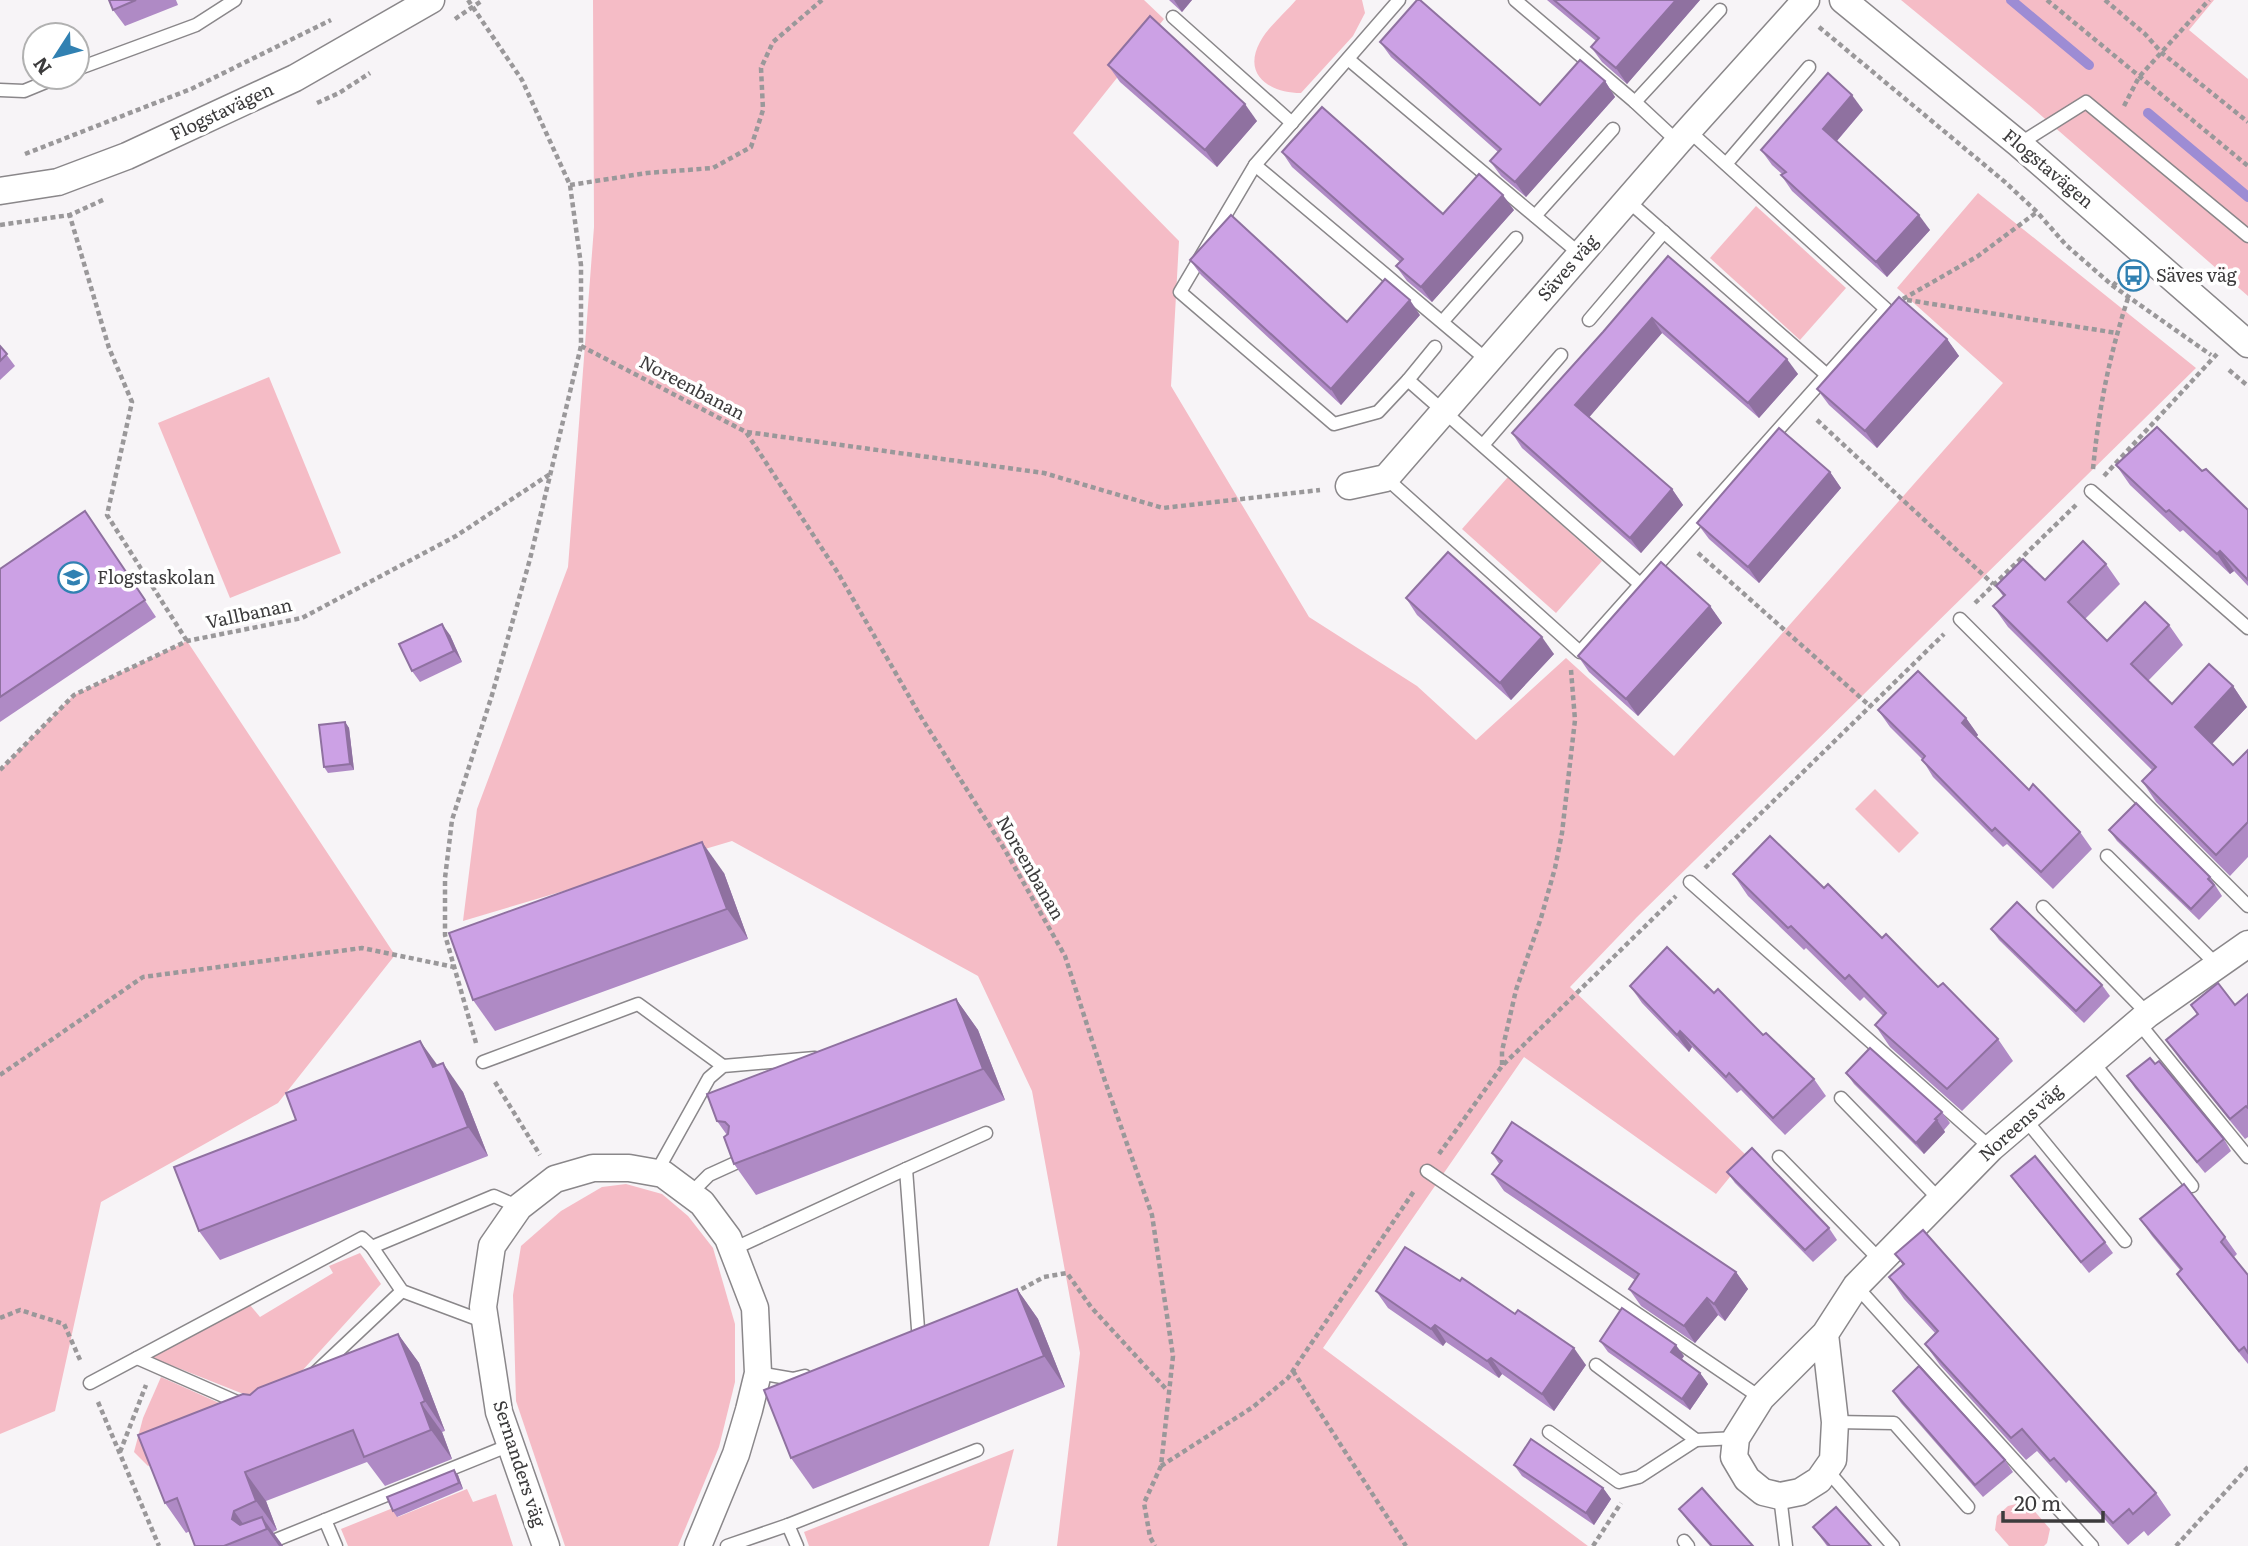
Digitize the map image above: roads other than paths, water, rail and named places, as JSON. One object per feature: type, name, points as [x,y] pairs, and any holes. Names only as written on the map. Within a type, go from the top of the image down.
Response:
[{"type":"street","name":"Flogstavägen","points":[[0,191],[58,182],[127,156],[295,78],[431,0]]},
{"type":"street","name":"Säves väg","points":[[1386,478],[1683,136],[1806,0]]},
{"type":"street","name":"Flogstavägen","points":[[1843,0],[2019,144],[2248,344]]},
{"type":"street","points":[[1349,486],[1386,478]]},
{"type":"street","name":"Noreens väg","points":[[1736,1438],[1761,1398],[1825,1334],[1856,1286],[1991,1148],[2143,1018],[2248,944]]},
{"type":"street","name":"Sernanders väg","points":[[546,1546],[499,1412],[482,1307],[492,1246],[519,1207],[555,1179],[593,1168],[629,1168],[663,1174],[702,1203],[728,1238],[755,1308],[758,1373],[736,1454],[698,1546]]},
{"type":"street","points":[[1736,1438],[1734,1457],[1747,1479],[1763,1492],[1780,1496],[1800,1492],[1819,1480],[1832,1461],[1835,1422],[1825,1334]]},
{"type":"lane","points":[[91,64],[196,25],[235,0]]},
{"type":"lane","points":[[1379,0],[1395,5],[1255,164],[1180,292],[1334,424],[1378,412],[1435,347]]},
{"type":"lane","points":[[1386,478],[1580,652],[1886,309],[1726,164],[1635,102],[1514,0]]},
{"type":"lane","points":[[1635,102],[1720,10]]},
{"type":"lane","points":[[1173,17],[1292,123]]},
{"type":"lane","points":[[1348,59],[1580,254]]},
{"type":"lane","points":[[1726,164],[1809,67]]},
{"type":"lane","points":[[0,90],[21,91]]},
{"type":"lane","points":[[2019,144],[2086,102],[2248,236]]},
{"type":"lane","points":[[1535,216],[1613,129]]},
{"type":"lane","points":[[1255,164],[1488,360]]},
{"type":"lane","points":[[1627,200],[1827,375]]},
{"type":"lane","points":[[1589,320],[1664,232]]},
{"type":"lane","points":[[1443,321],[1517,238]]},
{"type":"lane","points":[[1483,445],[1561,355]]},
{"type":"lane","points":[[1408,380],[1640,584]]},
{"type":"lane","points":[[2091,491],[2248,628]]},
{"type":"lane","points":[[1960,619],[2248,906]]},
{"type":"lane","points":[[2107,856],[2217,965]]},
{"type":"lane","points":[[1690,883],[1991,1148]]},
{"type":"lane","points":[[2043,907],[2143,1018],[2248,1157]]},
{"type":"lane","points":[[483,1062],[638,1004],[723,1066]]},
{"type":"lane","points":[[656,1173],[709,1078],[723,1066],[827,1057]]},
{"type":"lane","points":[[2092,1061],[2192,1186]]},
{"type":"lane","points":[[1841,1098],[1940,1200]]},
{"type":"lane","points":[[2025,1119],[2125,1241]]},
{"type":"lane","points":[[733,1250],[986,1133]]},
{"type":"lane","points":[[1779,1157],[1881,1261]]},
{"type":"lane","points":[[690,1194],[709,1175],[742,1160]]},
{"type":"lane","points":[[906,1169],[918,1342]]},
{"type":"lane","points":[[1427,1171],[1761,1398]]},
{"type":"lane","points":[[372,1247],[494,1196],[519,1207]]},
{"type":"lane","points":[[90,1383],[362,1238],[372,1247],[402,1291],[485,1322]]},
{"type":"lane","points":[[1856,1286],[2092,1546]]},
{"type":"lane","points":[[306,1380],[402,1291]]},
{"type":"lane","points":[[137,1358],[255,1410]]},
{"type":"lane","points":[[1596,1365],[1696,1440]]},
{"type":"lane","points":[[758,1373],[793,1379],[819,1372]]},
{"type":"lane","points":[[1835,1422],[1894,1423],[1968,1507]]},
{"type":"lane","points":[[1549,1432],[1619,1482],[1639,1477],[1696,1440],[1736,1438]]},
{"type":"lane","points":[[261,1546],[510,1445]]},
{"type":"lane","points":[[727,1546],[789,1525],[977,1450]]},
{"type":"lane","points":[[1826,1469],[1893,1546]]},
{"type":"lane","points":[[1780,1496],[1786,1546]]},
{"type":"lane","points":[[325,1520],[336,1546]]},
{"type":"lane","points":[[789,1525],[797,1546]]},
{"type":"waterway","points":[[2011,0],[2089,65]]},
{"type":"waterway","points":[[2148,113],[2248,197]]},
{"type":"place","name":"Säves väg","points":[[2133,276]]},
{"type":"place","name":"Flogstaskolan","points":[[74,578]]}]
